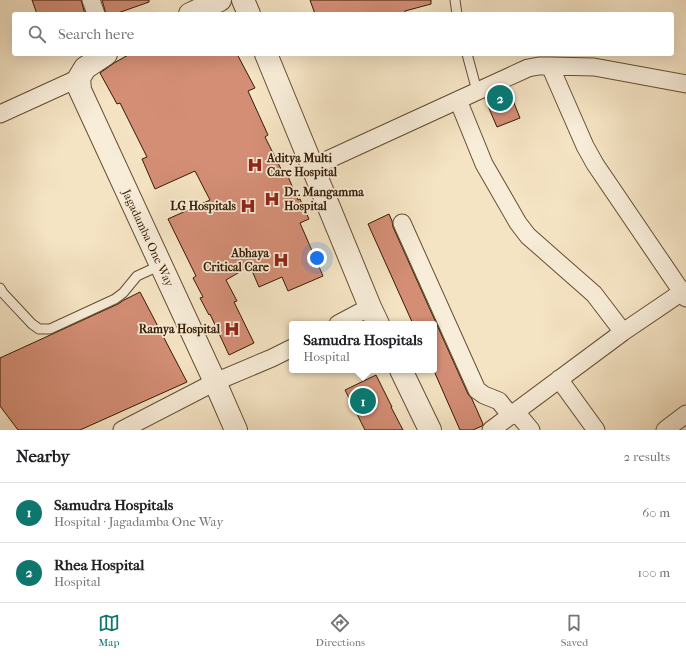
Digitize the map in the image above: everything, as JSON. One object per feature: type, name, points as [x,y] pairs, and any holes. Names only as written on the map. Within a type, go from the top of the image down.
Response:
[{"type":"street","points":[[91,0],[95,12]]},
{"type":"street","points":[[194,12],[220,0]]},
{"type":"street","points":[[243,0],[248,12]]},
{"type":"street","points":[[0,114],[79,78],[85,68],[103,56]]},
{"type":"street","points":[[267,56],[374,315],[350,321]]},
{"type":"street","points":[[312,167],[528,68],[539,66],[594,67],[686,84]]},
{"type":"street","points":[[504,422],[623,332],[685,294],[595,164],[585,146],[550,66]]},
{"type":"street","name":"Jagadamba One Way","points":[[79,78],[80,90],[236,430]]},
{"type":"street","points":[[458,100],[484,164],[518,222],[528,236],[594,294],[623,332]]},
{"type":"street","points":[[402,223],[477,390],[499,401],[504,422]]},
{"type":"street","points":[[122,430],[215,382],[289,350]]},
{"type":"street","points":[[402,373],[430,430]]},
{"type":"street","points":[[559,380],[596,430]]},
{"type":"street","points":[[665,430],[686,414]]},
{"type":"street","points":[[504,422],[531,430]]},
{"type":"lane","points":[[455,0],[457,12]]},
{"type":"lane","points":[[468,56],[477,91]]},
{"type":"lane","points":[[0,288],[32,324],[39,329],[50,329],[115,299],[137,276],[161,265]]},
{"type":"building","points":[[32,0],[81,0],[84,12],[36,12]]},
{"type":"building","points":[[102,0],[149,0],[149,2],[121,12],[105,12]]},
{"type":"building","points":[[310,0],[431,0],[431,4],[405,12],[314,12]]},
{"type":"building","points":[[126,56],[238,56],[255,88],[248,91],[268,135],[265,137],[284,175],[287,174],[298,200],[300,199],[309,219],[300,223],[323,276],[288,291],[282,277],[259,287],[250,266],[226,280],[237,301],[234,302],[254,343],[229,355],[210,314],[209,315],[200,298],[203,297],[193,278],[196,276],[168,219],[210,200],[195,171],[155,189],[142,159],[147,157],[120,103],[117,104],[100,73]]},
{"type":"building","points":[[508,88],[520,118],[497,127],[485,99]]},
{"type":"building","points":[[389,214],[393,227],[435,321],[412,321],[368,224]]},
{"type":"building","points":[[140,292],[187,382],[80,430],[18,430],[0,406],[0,358],[118,304]]},
{"type":"building","points":[[437,325],[483,424],[482,426],[473,430],[460,430],[435,373],[437,373]]},
{"type":"building","points":[[376,375],[403,430],[365,430],[345,390]]},
{"type":"place","name":"Rhea Hospital","points":[[500,98]]},
{"type":"place","name":"Aditya Multi Care Hospital","points":[[255,165]]},
{"type":"place","name":"Dr. Mangamma Hospital","points":[[272,199]]},
{"type":"place","name":"LG Hospitals","points":[[248,206]]},
{"type":"place","name":"Abhaya Critical Care","points":[[281,260]]},
{"type":"place","name":"Ramya Hospital","points":[[232,329]]},
{"type":"place","name":"Samudra Hospitals","points":[[363,401]]}]
